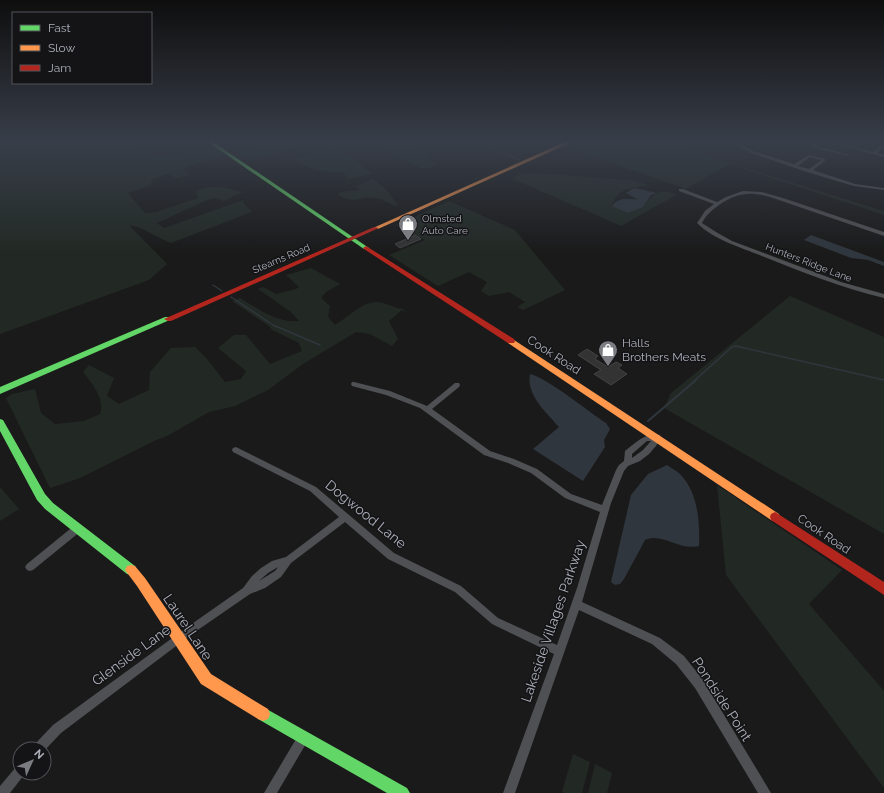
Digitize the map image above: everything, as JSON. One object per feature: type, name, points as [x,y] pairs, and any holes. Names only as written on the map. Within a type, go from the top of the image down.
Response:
[{"type":"street","name":"Cook Road","points":[[265,179],[353,239],[657,437],[884,589]]},
{"type":"street","name":"Stearns Road","points":[[0,391],[353,239],[485,179]]},
{"type":"street","points":[[835,179],[854,185],[884,190]]},
{"type":"street","points":[[681,190],[718,204],[732,196],[749,192],[774,197],[884,234]]},
{"type":"street","name":"Hunters Ridge Lane","points":[[718,204],[706,211],[699,223],[728,240],[848,288],[884,296]]},
{"type":"street","points":[[354,384],[388,393],[428,409],[487,453],[511,461],[534,472],[568,496],[605,510]]},
{"type":"street","points":[[428,409],[458,385]]},
{"type":"street","name":"Laurel Lane","points":[[0,422],[42,497],[49,506],[128,567],[141,582],[206,679],[303,738],[402,793]]},
{"type":"street","name":"Lakeside Villages Parkway","points":[[509,793],[558,651],[576,604],[605,510],[621,468],[628,461],[636,459],[654,445],[657,437]]},
{"type":"street","name":"Dogwood Lane","points":[[236,450],[313,490],[391,556],[458,589],[495,621],[558,651]]},
{"type":"street","name":"Glenside Lane","points":[[46,741],[57,729],[178,639],[247,591],[262,586],[278,574],[288,560],[345,517]]},
{"type":"street","points":[[30,567],[78,528]]},
{"type":"street","name":"Pondside Point","points":[[576,604],[656,641],[680,660],[699,684],[765,793]]},
{"type":"street","points":[[270,793],[303,738]]},
{"type":"street","points":[[2,793],[12,781]]},
{"type":"shaded area","points":[[0,179],[152,179],[151,185],[128,193],[145,213],[156,212],[198,198],[196,191],[208,187],[219,187],[243,192],[224,201],[216,198],[207,200],[157,223],[164,228],[243,200],[244,204],[252,212],[171,243],[145,230],[129,225],[167,264],[149,280],[0,334]]},
{"type":"shaded area","points":[[373,179],[386,189],[399,207],[370,197],[353,200],[337,194],[360,190],[356,186]]},
{"type":"shaded area","points":[[513,179],[606,179],[635,181],[648,185],[631,188],[622,192],[618,195],[612,206],[643,207],[649,199],[661,192],[671,192],[676,195],[621,226]]},
{"type":"shaded area","points":[[658,179],[703,179],[686,189]]},
{"type":"shaded area","points":[[775,179],[782,179],[884,211],[884,215]]},
{"type":"shaded area","points":[[634,188],[657,193],[651,195],[643,207],[628,213],[612,206],[618,201],[624,199],[637,199],[626,193]]},
{"type":"shaded area","points":[[449,201],[515,230],[565,290],[523,310],[517,307],[525,302],[509,292],[489,296],[481,291],[487,282],[469,272],[438,286],[389,255],[425,240],[396,225]]},
{"type":"shaded area","points":[[811,235],[884,262],[884,266],[868,260],[851,258],[804,240]]},
{"type":"shaded area","points":[[311,268],[340,284],[326,292],[321,298],[330,306],[328,317],[335,325],[360,307],[371,303],[380,302],[403,309],[408,314],[402,310],[389,321],[398,339],[392,346],[370,334],[356,332],[303,364],[268,390],[235,406],[209,412],[169,435],[80,478],[50,488],[6,398],[12,394],[35,389],[41,413],[55,424],[84,421],[100,414],[101,408],[101,403],[97,392],[83,372],[89,365],[114,378],[107,396],[119,404],[149,390],[150,372],[171,348],[195,347],[207,359],[225,382],[241,379],[246,371],[218,348],[234,335],[246,335],[270,364],[302,351],[299,343],[272,330],[269,326],[232,301],[240,298],[276,318],[299,321],[291,312],[258,289],[263,287],[276,294],[296,289],[299,287],[286,275]]},
{"type":"shaded area","points":[[790,296],[884,337],[884,534],[664,408],[671,393]]},
{"type":"shaded area","points":[[530,374],[546,381],[568,396],[606,423],[610,429],[604,440],[605,447],[583,481],[533,449],[559,427],[538,403],[534,396],[531,389]]},
{"type":"shaded area","points":[[667,465],[680,474],[691,489],[697,508],[699,546],[684,546],[658,538],[645,540],[624,579],[620,584],[615,585],[611,582],[631,495],[648,474]]},
{"type":"shaded area","points":[[717,485],[842,570],[809,604],[884,691],[884,788],[726,575]]},
{"type":"shaded area","points":[[0,487],[19,509],[0,521]]},
{"type":"shaded area","points":[[573,754],[590,762],[582,793],[564,793],[562,792]]},
{"type":"shaded area","points":[[595,764],[612,773],[607,793],[588,793]]},
{"type":"building","name":"Olmsted Auto Care","points":[[415,235],[421,239],[400,248],[395,244]]},
{"type":"building","name":"Halls Brothers Meats","points":[[587,349],[598,356],[595,359],[608,367],[616,362],[622,365],[618,368],[627,374],[611,385],[594,374],[601,370],[578,355]]},
{"type":"waterway","points":[[213,285],[222,291]]},
{"type":"waterway","points":[[231,297],[273,325],[320,345]]},
{"type":"waterway","points":[[694,381],[732,347],[736,346],[884,380]]},
{"type":"waterway","points":[[648,421],[696,380]]},
{"type":"traffic: fast","points":[[264,179],[366,248]]},
{"type":"traffic: fast","points":[[0,391],[168,319]]},
{"type":"traffic: fast","points":[[0,422],[41,497],[49,506],[131,570]]},
{"type":"traffic: fast","points":[[263,714],[402,793]]},
{"type":"traffic: slow","points":[[376,228],[486,179]]},
{"type":"traffic: slow","points":[[511,341],[775,517]]},
{"type":"traffic: slow","points":[[131,570],[141,582],[206,679],[263,714]]},
{"type":"traffic: jam","points":[[168,319],[376,228]]},
{"type":"traffic: jam","points":[[366,248],[511,341]]},
{"type":"traffic: jam","points":[[775,517],[884,589]]},
{"type":"place","name":"Olmsted Auto Care","points":[[408,241]]},
{"type":"place","name":"Halls Brothers Meats","points":[[608,367]]}]
